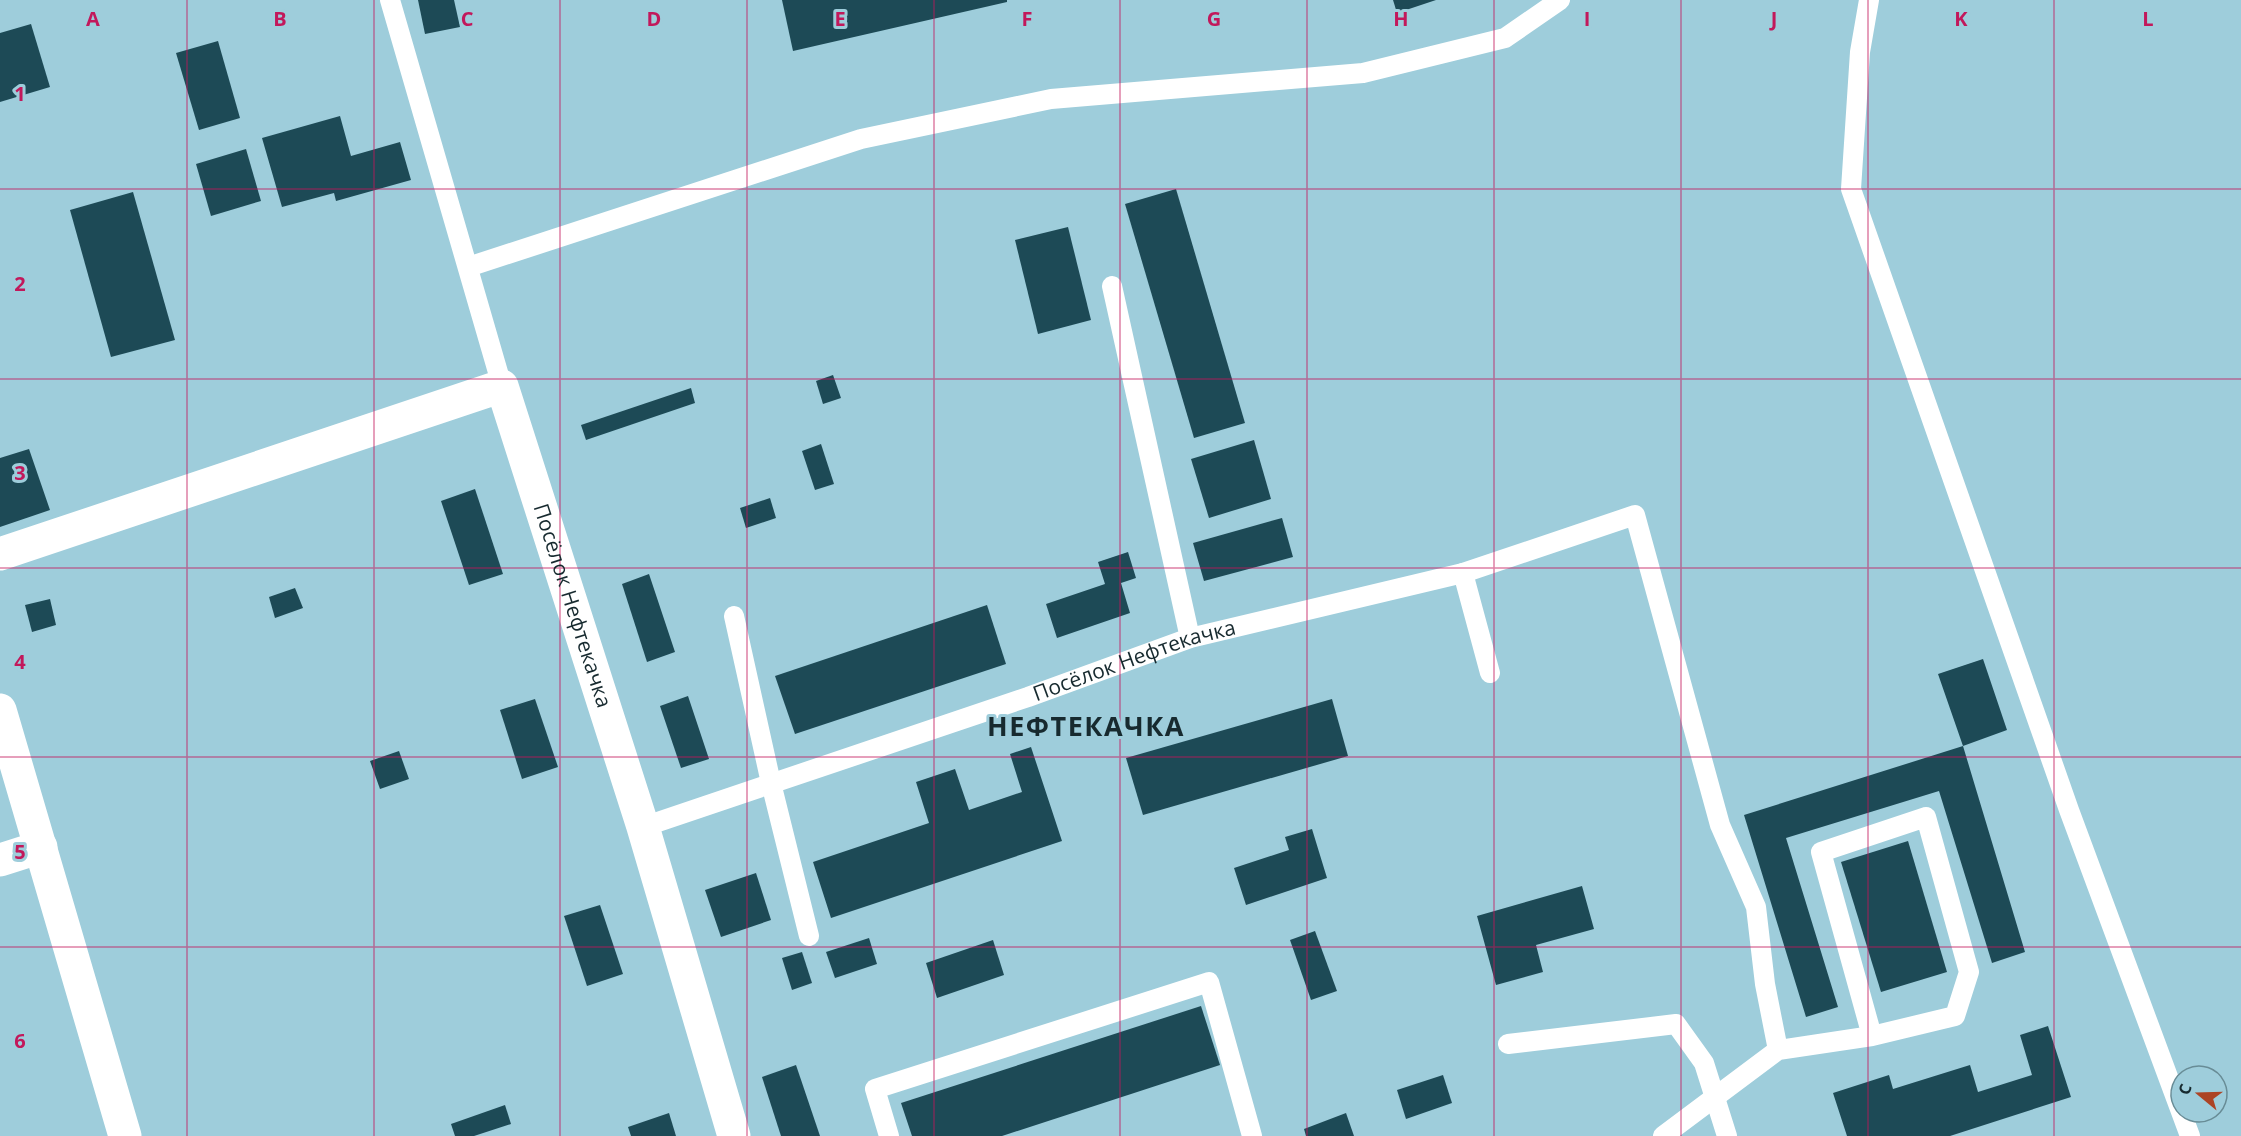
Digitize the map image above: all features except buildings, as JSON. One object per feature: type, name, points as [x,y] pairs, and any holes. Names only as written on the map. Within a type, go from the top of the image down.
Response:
[{"type":"street","points":[[0,554],[502,386]]},
{"type":"street","name":"Посёлок Нефтекачка","points":[[502,386],[643,827],[734,1136]]},
{"type":"street","points":[[0,710],[125,1136]]},
{"type":"street","points":[[0,860],[41,847]]},
{"type":"lane","points":[[390,0],[502,386]]},
{"type":"lane","points":[[468,267],[861,139],[1051,99],[1363,74],[1505,38],[1560,0]]},
{"type":"lane","points":[[1869,0],[1860,52],[1851,189],[2069,810],[2190,1136]]},
{"type":"lane","points":[[1112,286],[1190,638]]},
{"type":"lane","name":"Посёлок Нефтекачка","points":[[643,827],[1190,638],[1463,573],[1635,515],[1720,825],[1756,908],[1765,984],[1778,1050]]},
{"type":"lane","points":[[1463,573],[1490,673]]},
{"type":"lane","points":[[734,616],[771,783],[809,936]]},
{"type":"lane","points":[[1663,1136],[1778,1050],[1872,1036],[1955,1016],[1969,972],[1926,817],[1821,852],[1872,1036]]},
{"type":"lane","points":[[889,1136],[875,1089],[1209,982],[1252,1136]]},
{"type":"lane","points":[[1508,1044],[1676,1024],[1704,1063],[1727,1136]]},
{"type":"district","name":"НЕФТЕКАЧКА","points":[[1086,727]]}]
